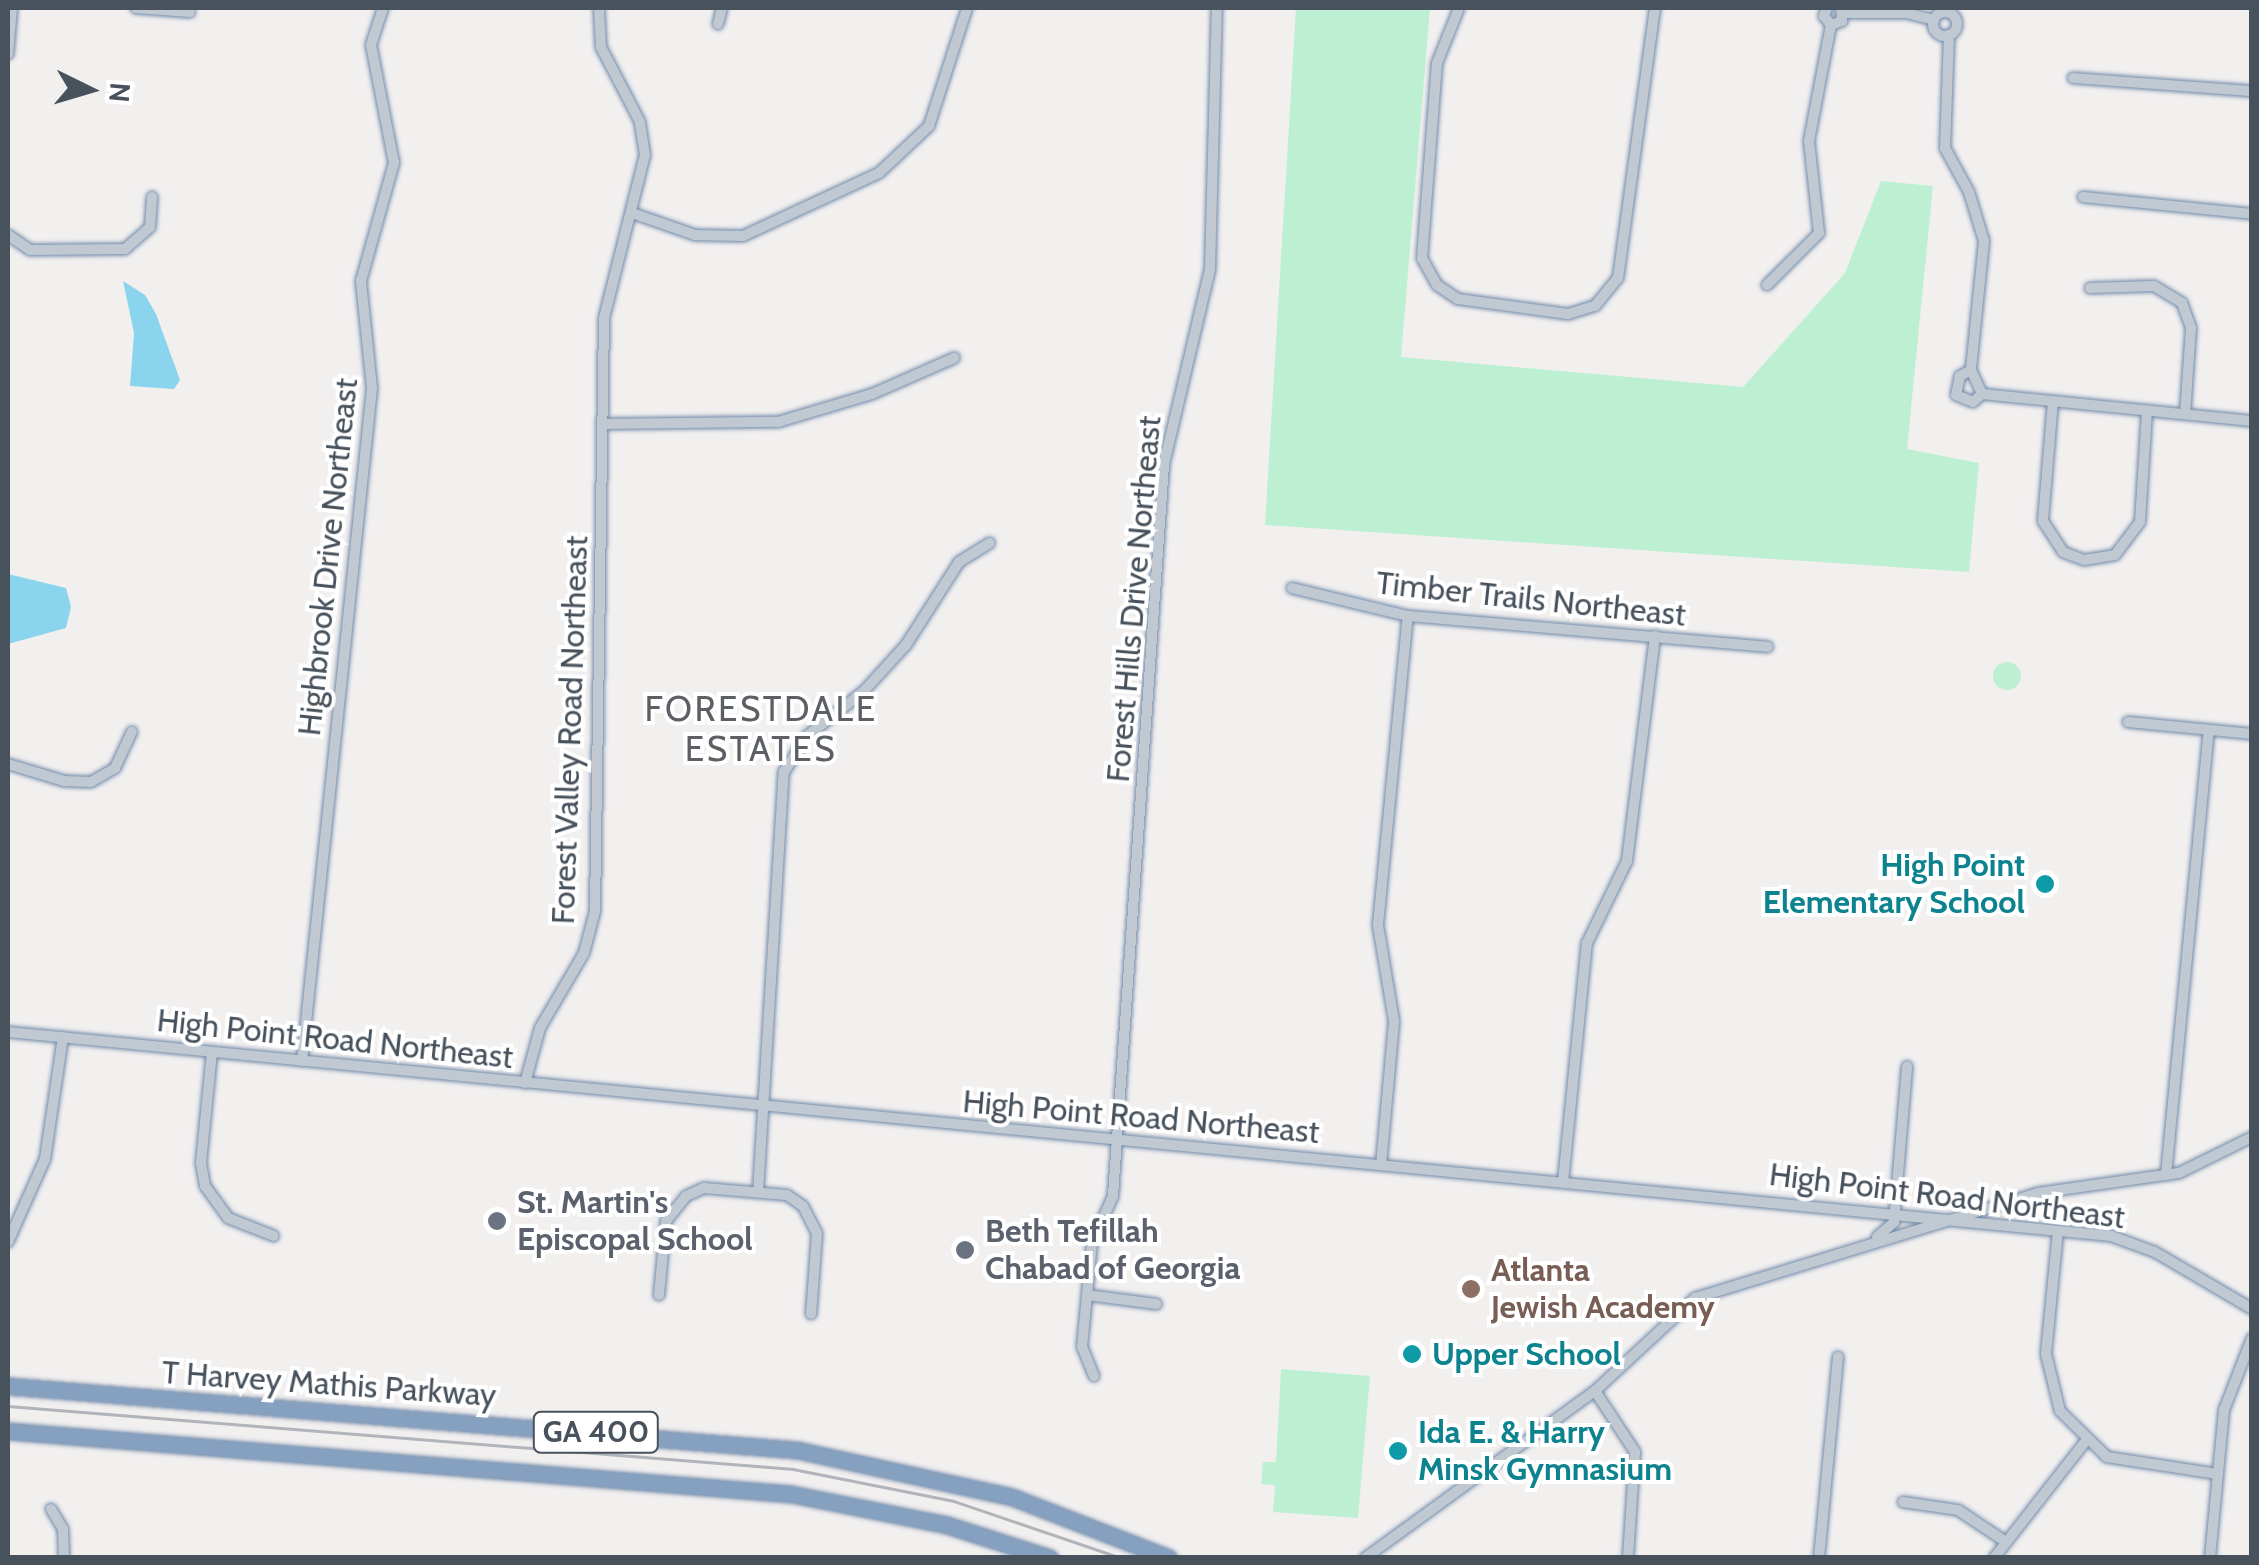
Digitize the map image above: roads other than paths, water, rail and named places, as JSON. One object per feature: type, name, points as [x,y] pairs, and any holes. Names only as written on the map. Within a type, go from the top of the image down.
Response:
[{"type":"highway","name":"T Harvey Mathis Parkway","points":[[8,1386],[797,1450],[1012,1498],[1168,1558]]},
{"type":"highway","name":"GA 400","points":[[8,1431],[773,1492],[913,1517],[1050,1558]]},
{"type":"street","points":[[8,54],[12,8]]},
{"type":"street","points":[[136,8],[190,12]]},
{"type":"street","name":"Highbrook Drive Northeast","points":[[302,1060],[372,388],[361,282],[394,163],[370,45],[383,8]]},
{"type":"street","name":"Forest Valley Road Northeast","points":[[526,1083],[540,1028],[584,953],[595,911],[606,296],[644,172],[644,136],[607,66],[598,8]]},
{"type":"street","points":[[718,24],[722,8]]},
{"type":"street","points":[[632,213],[694,235],[743,236],[880,173],[929,126],[968,8]]},
{"type":"street","name":"Forest Hills Drive Northeast","points":[[1094,1376],[1082,1347],[1092,1243],[1113,1196],[1164,464],[1210,269],[1216,8]]},
{"type":"street","points":[[1459,8],[1437,64],[1422,258],[1437,285],[1458,299],[1568,314],[1594,306],[1618,278],[1655,8]]},
{"type":"street","points":[[1827,8],[1824,16],[1832,25]]},
{"type":"street","points":[[1767,285],[1819,233],[1809,141],[1832,25],[1842,10],[1906,12],[1934,20],[1952,14],[1957,25],[1949,35],[1945,148],[1980,220],[1985,254],[1971,370],[1982,394]]},
{"type":"street","points":[[1934,20],[1937,33],[1949,35]]},
{"type":"street","points":[[2073,78],[2252,92]]},
{"type":"street","points":[[8,235],[30,250],[124,249],[150,228],[152,197]]},
{"type":"street","points":[[2083,197],[2252,214]]},
{"type":"street","points":[[2090,288],[2154,286],[2182,303],[2191,328],[2185,414]]},
{"type":"street","points":[[603,424],[778,422],[872,394],[954,358]]},
{"type":"street","points":[[1971,370],[1960,376],[1956,395],[1972,402],[1982,394],[2252,420]]},
{"type":"street","points":[[2054,401],[2044,521],[2063,552],[2084,560],[2115,555],[2140,522],[2147,410]]},
{"type":"street","points":[[758,1192],[784,772],[807,736],[864,692],[906,645],[959,562],[990,543]]},
{"type":"street","name":"Timber Trails Northeast","points":[[1292,588],[1408,616],[1768,647]]},
{"type":"street","points":[[1382,1165],[1394,1021],[1378,925],[1408,616]]},
{"type":"street","points":[[1563,1182],[1587,943],[1628,861],[1655,636]]},
{"type":"street","points":[[2128,722],[2252,734]]},
{"type":"street","points":[[2166,1175],[2209,731]]},
{"type":"street","points":[[8,764],[64,782],[90,782],[115,768],[132,732]]},
{"type":"street","name":"High Point Road Northeast","points":[[8,1032],[1949,1218],[2140,1244],[2252,1309]]},
{"type":"street","points":[[8,1242],[45,1159],[64,1038]]},
{"type":"street","points":[[212,1052],[201,1163],[205,1186],[228,1218],[274,1236]]},
{"type":"street","points":[[1872,1241],[1894,1222],[1907,1068]]},
{"type":"street","points":[[1365,1558],[1595,1391],[1685,1303],[1872,1241],[2067,1186],[2166,1175],[2252,1137]]},
{"type":"street","points":[[659,1295],[673,1207],[704,1188],[787,1195],[811,1218],[818,1246],[811,1314]]},
{"type":"street","points":[[2058,1232],[2047,1371],[2060,1410],[2085,1442],[2128,1463],[2218,1474]]},
{"type":"street","points":[[1087,1296],[1156,1304]]},
{"type":"street","points":[[2210,1558],[2230,1382],[2252,1338]]},
{"type":"street","points":[[1818,1558],[1838,1356]]},
{"type":"street","points":[[1595,1391],[1635,1452],[1628,1558]]},
{"type":"street","points":[[1994,1558],[2003,1540],[2085,1442]]},
{"type":"street","points":[[1903,1502],[1958,1510],[2003,1540]]},
{"type":"street","points":[[50,1509],[64,1529],[64,1558]]},
{"type":"water","points":[[123,281],[145,295],[156,314],[180,380],[174,389],[130,386],[134,333]]},
{"type":"water","points":[[8,574],[66,588],[71,607],[66,628],[8,644]]},
{"type":"railway","points":[[8,1406],[793,1469],[954,1501],[1121,1558]]},
{"type":"place","name":"High Point Elementary School","points":[[2045,884]]},
{"type":"place","name":"St. Martin's Episcopal School","points":[[497,1221]]},
{"type":"place","name":"Beth Tefillah Chabad of Georgia","points":[[965,1250]]},
{"type":"place","name":"Atlanta Jewish Academy","points":[[1471,1289]]},
{"type":"place","name":"Upper School","points":[[1412,1354]]},
{"type":"place","name":"Ida E. & Harry Minsk Gymnasium","points":[[1398,1451]]},
{"type":"district","name":"FORESTDALE ESTATES","points":[[761,729]]}]
